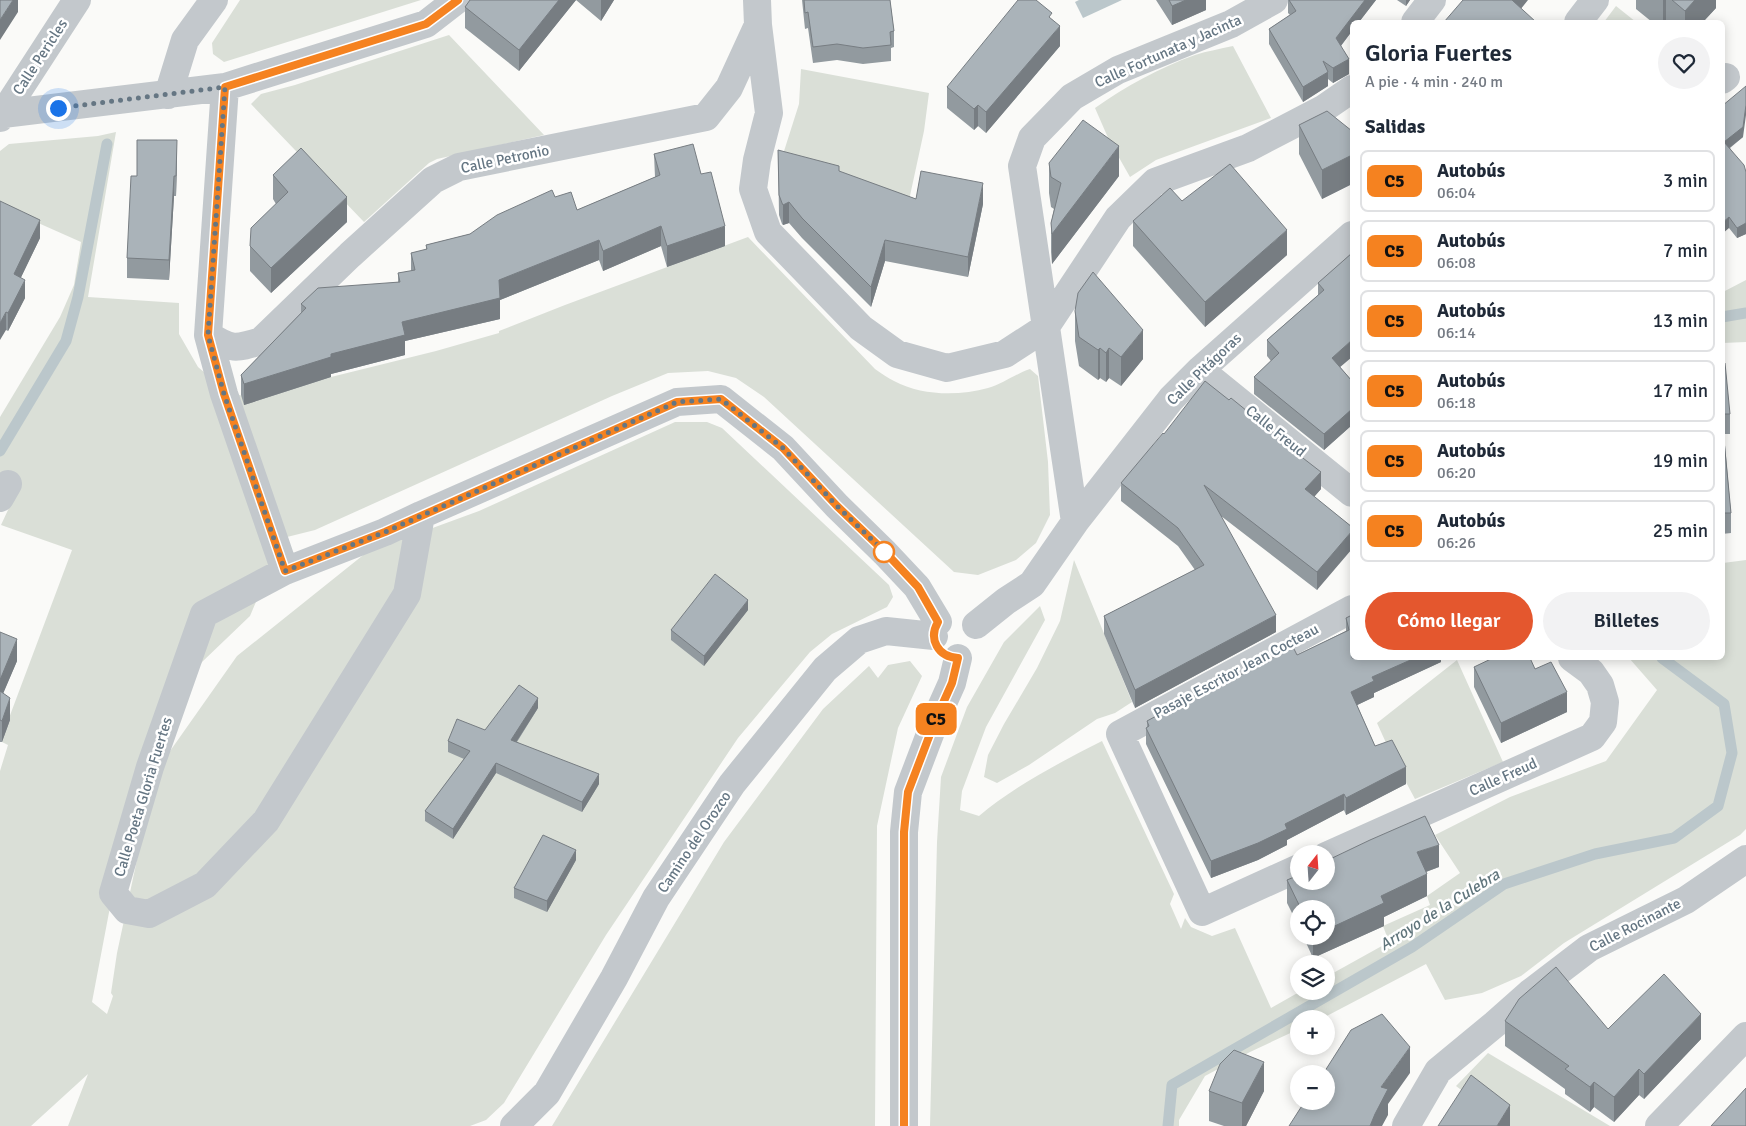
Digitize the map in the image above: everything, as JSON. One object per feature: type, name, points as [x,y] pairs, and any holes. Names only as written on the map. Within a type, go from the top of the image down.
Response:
[{"type":"street","points":[[168,94],[185,40],[214,0]]},
{"type":"street","points":[[1,116],[225,87],[426,24],[457,0]]},
{"type":"street","name":"Calle Fortunata y Jacinta","points":[[1075,522],[1022,166],[1032,138],[1072,97],[1118,70],[1231,24],[1274,0]]},
{"type":"street","points":[[1417,20],[1432,0]]},
{"type":"street","points":[[1580,20],[1595,0]]},
{"type":"street","name":"Calle Pericles","points":[[1,116],[74,2]]},
{"type":"street","points":[[757,13],[769,113],[757,160],[753,189],[768,232],[861,328],[897,354],[947,368],[1005,354],[1045,328],[1118,218],[1155,182],[1248,148],[1323,109],[1350,90]]},
{"type":"street","name":"Calle Petronio","points":[[208,335],[225,346],[241,347],[261,341],[350,255],[434,180],[459,167],[706,117],[729,88],[757,13]]},
{"type":"street","points":[[225,87],[208,335],[224,394],[285,571]]},
{"type":"street","name":"Calle Pitágoras","points":[[1075,522],[1171,399],[1200,370],[1350,237]]},
{"type":"street","name":"Calle Freud","points":[[1200,370],[1350,490]]},
{"type":"street","name":"Calle Poeta Gloria Fuertes","points":[[421,515],[407,594],[266,821],[204,884],[149,914],[127,910],[113,892],[150,767],[204,614],[285,571],[385,532],[421,515],[677,402],[721,399],[783,448],[837,506],[918,587],[936,629]]},
{"type":"street","points":[[976,625],[1006,600],[1032,584],[1075,522]]},
{"type":"street","name":"Pasaje Escritor Jean Cocteau","points":[[1290,872],[1202,912],[1120,734],[1350,610]]},
{"type":"street","points":[[950,613],[965,614],[976,625],[978,631],[976,646],[966,656],[951,657],[938,649],[936,629],[950,613]]},
{"type":"street","name":"Camino del Orozco","points":[[514,1126],[547,1093],[614,978],[656,898],[732,784],[825,669],[859,640],[886,630],[936,629]]},
{"type":"street","points":[[904,1126],[904,832],[908,792],[935,721],[952,683],[958,658]]},
{"type":"street","name":"Calle Freud","points":[[1335,852],[1592,737],[1603,722],[1605,702],[1600,685],[1591,672],[1575,660]]},
{"type":"street","name":"Calle Rocinante","points":[[1406,1126],[1438,1071],[1530,993],[1589,948],[1686,900],[1746,859]]},
{"type":"street","points":[[1659,1126],[1746,1036]]},
{"type":"shaded area","points":[[240,0],[421,0],[224,62],[213,54],[212,43]]},
{"type":"shaded area","points":[[1079,0],[1122,0],[1083,18],[1075,2]]},
{"type":"shaded area","points":[[1616,6],[1634,20],[1606,20]]},
{"type":"shaded area","points":[[449,35],[544,135],[437,159],[429,163],[364,222],[251,104],[261,94],[295,85]]},
{"type":"shaded area","points":[[1233,46],[1271,118],[1156,160],[1130,177],[1109,140],[1095,108],[1131,85],[1182,60]]},
{"type":"shaded area","points":[[801,69],[929,93],[924,131],[908,205],[778,170],[799,104]]},
{"type":"shaded area","points":[[116,132],[88,297],[179,303],[179,334],[198,367],[224,389],[255,401],[331,377],[499,333],[499,331],[565,305],[748,237],[875,369],[894,381],[916,390],[953,393],[988,388],[1030,369],[1038,376],[1048,462],[1050,515],[1036,543],[1016,560],[978,575],[954,572],[764,397],[736,378],[708,371],[668,373],[612,396],[315,530],[283,538],[250,616],[202,662],[153,737],[129,807],[92,1002],[107,1014],[113,996],[111,993],[117,953],[156,771],[237,656],[367,552],[479,511],[675,422],[707,422],[722,428],[889,585],[893,597],[887,607],[832,634],[810,652],[738,738],[606,935],[504,1103],[486,1120],[470,1126],[68,1126],[88,1074],[31,1126],[0,1126],[0,771],[8,745],[2,742],[10,720],[9,718],[72,550],[1,525],[21,482],[0,481],[0,417],[60,317],[74,285],[81,242],[0,206],[0,151],[9,144],[98,136]]},
{"type":"shaded area","points":[[1746,280],[1746,342],[1725,343],[1725,291]]},
{"type":"shaded area","points":[[1074,560],[1132,702],[1115,713],[1097,719],[1029,765],[997,783],[984,777],[988,755],[1037,668],[1060,621]]},
{"type":"shaded area","points":[[1746,560],[1746,829],[1740,835],[1564,943],[1521,976],[1482,993],[1445,1000],[1426,964],[1335,1012],[1335,1010],[1290,1010],[1290,1033],[1205,1076],[1179,1120],[1179,1126],[930,1126],[937,842],[941,777],[967,707],[1004,642],[1040,606],[1045,620],[986,727],[962,791],[960,810],[979,816],[1023,784],[1102,741],[1174,894],[1170,904],[1181,929],[1185,918],[1191,927],[1212,936],[1235,928],[1271,1008],[1290,997],[1290,1000],[1335,1000],[1335,972],[1389,942],[1383,926],[1430,905],[1427,896],[1460,873],[1435,835],[1510,797],[1606,761],[1657,690],[1631,660],[1725,660],[1725,563]]},
{"type":"shaded area","points":[[1457,660],[1503,762],[1415,799],[1377,723]]},
{"type":"shaded area","points":[[910,661],[922,676],[898,728],[877,826],[875,1126],[552,1126],[724,842],[823,709],[869,666],[878,678],[888,665]]},
{"type":"shaded area","points":[[1488,1053],[1610,1126],[1509,1126],[1456,1086]]},
{"type":"building","points":[[0,0],[13,0],[0,20]]},
{"type":"building","points":[[470,0],[559,0],[519,50],[465,7]]},
{"type":"building","points":[[804,0],[890,0],[894,31],[890,32],[891,45],[863,48],[837,44],[813,47],[808,12],[805,13]]},
{"type":"building","points":[[1018,0],[1036,0],[1052,13],[1049,17],[1060,26],[986,112],[978,105],[974,109],[947,87]]},
{"type":"building","points":[[1169,0],[1186,0],[1172,6]]},
{"type":"building","points":[[1289,0],[1365,0],[1336,38],[1349,59],[1333,68],[1323,61],[1328,72],[1303,87],[1269,29],[1296,11]]},
{"type":"building","points":[[1463,0],[1512,0],[1534,20],[1446,20]]},
{"type":"building","points":[[1672,0],[1695,0],[1685,11]]},
{"type":"building","points":[[1746,86],[1743,127],[1725,141],[1725,104]]},
{"type":"building","points":[[1327,111],[1350,129],[1350,156],[1322,170],[1299,125]]},
{"type":"building","points":[[1083,120],[1119,146],[1052,234],[1051,223],[1061,183],[1051,177],[1049,163]]},
{"type":"building","points":[[137,140],[177,140],[169,260],[127,258],[131,176],[137,176]]},
{"type":"building","points":[[1725,143],[1744,165],[1746,172],[1746,223],[1737,228],[1729,217],[1725,220]]},
{"type":"building","points":[[693,144],[701,174],[711,172],[725,226],[667,246],[661,226],[603,251],[599,240],[499,280],[500,298],[402,322],[405,335],[331,354],[331,357],[244,384],[241,375],[306,308],[301,304],[318,288],[400,282],[398,273],[415,270],[411,253],[427,249],[426,245],[470,234],[497,215],[552,190],[555,197],[571,192],[577,210],[660,175],[654,154]]},
{"type":"building","points":[[301,148],[347,197],[271,268],[250,246],[251,228],[288,192],[273,175]]},
{"type":"building","points":[[778,150],[839,166],[839,171],[916,199],[921,171],[983,183],[968,257],[885,240],[871,287],[802,218],[789,202],[783,205],[779,195]]},
{"type":"building","points":[[1230,164],[1287,230],[1205,302],[1133,221],[1170,188],[1182,201]]},
{"type":"building","points":[[0,201],[40,220],[14,274],[25,280],[8,313],[6,312],[0,323]]},
{"type":"building","points":[[1350,255],[1350,342],[1332,358],[1350,379],[1350,411],[1324,434],[1254,377],[1279,353],[1267,340],[1324,290],[1318,283]]},
{"type":"building","points":[[1093,272],[1143,330],[1121,357],[1109,348],[1106,353],[1100,348],[1098,350],[1079,337],[1075,311],[1078,293]]},
{"type":"building","points":[[1725,363],[1730,414],[1725,414]]},
{"type":"building","points":[[1205,381],[1229,400],[1231,398],[1321,472],[1305,489],[1350,525],[1350,533],[1317,572],[1204,485],[1276,615],[1135,690],[1104,616],[1204,565],[1178,528],[1121,483],[1164,434]]},
{"type":"building","points":[[1725,450],[1731,513],[1725,513]]},
{"type":"building","points":[[715,574],[748,600],[704,656],[671,630]]},
{"type":"building","points":[[1350,616],[1350,660],[1410,660],[1372,677],[1374,681],[1351,692],[1375,746],[1392,740],[1406,767],[1346,798],[1344,794],[1285,824],[1287,829],[1258,843],[1211,861],[1146,728],[1149,726],[1147,721],[1228,677],[1221,685],[1293,647],[1297,655],[1349,630],[1346,618]]},
{"type":"building","points":[[0,632],[17,639],[0,680]]},
{"type":"building","points":[[1489,660],[1531,660],[1535,669],[1551,662],[1567,692],[1501,723],[1474,667]]},
{"type":"building","points":[[519,685],[538,698],[511,740],[599,774],[582,802],[496,763],[453,829],[425,811],[470,751],[448,741],[457,719],[485,730]]},
{"type":"building","points":[[0,691],[10,698],[2,721],[0,720]]},
{"type":"building","points":[[1425,816],[1439,845],[1417,852],[1427,874],[1381,896],[1384,903],[1335,926],[1335,900],[1297,900],[1292,890],[1335,890],[1335,857]]},
{"type":"building","points":[[543,835],[576,850],[547,901],[514,888]]},
{"type":"building","points":[[1556,967],[1608,1029],[1664,974],[1701,1014],[1644,1074],[1639,1069],[1614,1097],[1594,1082],[1590,1087],[1565,1069],[1569,1066],[1505,1021],[1519,999]]},
{"type":"building","points":[[1382,1014],[1410,1047],[1381,1087],[1388,1089],[1370,1126],[1289,1126],[1299,1110],[1335,1110],[1335,1065],[1329,1065],[1351,1030]]},
{"type":"building","points":[[1234,1050],[1264,1062],[1242,1103],[1209,1091],[1220,1064]]},
{"type":"building","points":[[1471,1075],[1510,1105],[1497,1126],[1438,1126]]},
{"type":"building","points":[[1746,1088],[1746,1126],[1711,1126]]},
{"type":"waterway","points":[[0,451],[66,341],[78,297],[107,144]]},
{"type":"waterway","name":"Arroyo de la Culebra","points":[[1725,316],[1746,313]]},
{"type":"waterway","name":"Arroyo de la Culebra","points":[[1168,1126],[1172,1085],[1412,947],[1504,884],[1595,854],[1674,838],[1718,806],[1732,753],[1724,704],[1665,660]]},
{"type":"bus line","name":"C5","points":[[458,0],[426,24],[225,87],[208,335],[224,394],[285,571],[385,532],[677,402],[721,399],[783,448],[837,506],[918,587],[938,622],[934,628],[935,643],[938,649],[944,654],[958,658],[952,683],[935,721],[908,792],[904,832],[904,1126]]},
{"type":"route","points":[[58,108],[225,87],[208,335],[224,394],[285,571],[385,532],[677,402],[721,399],[783,448],[837,506],[886,553],[884,552]]}]
